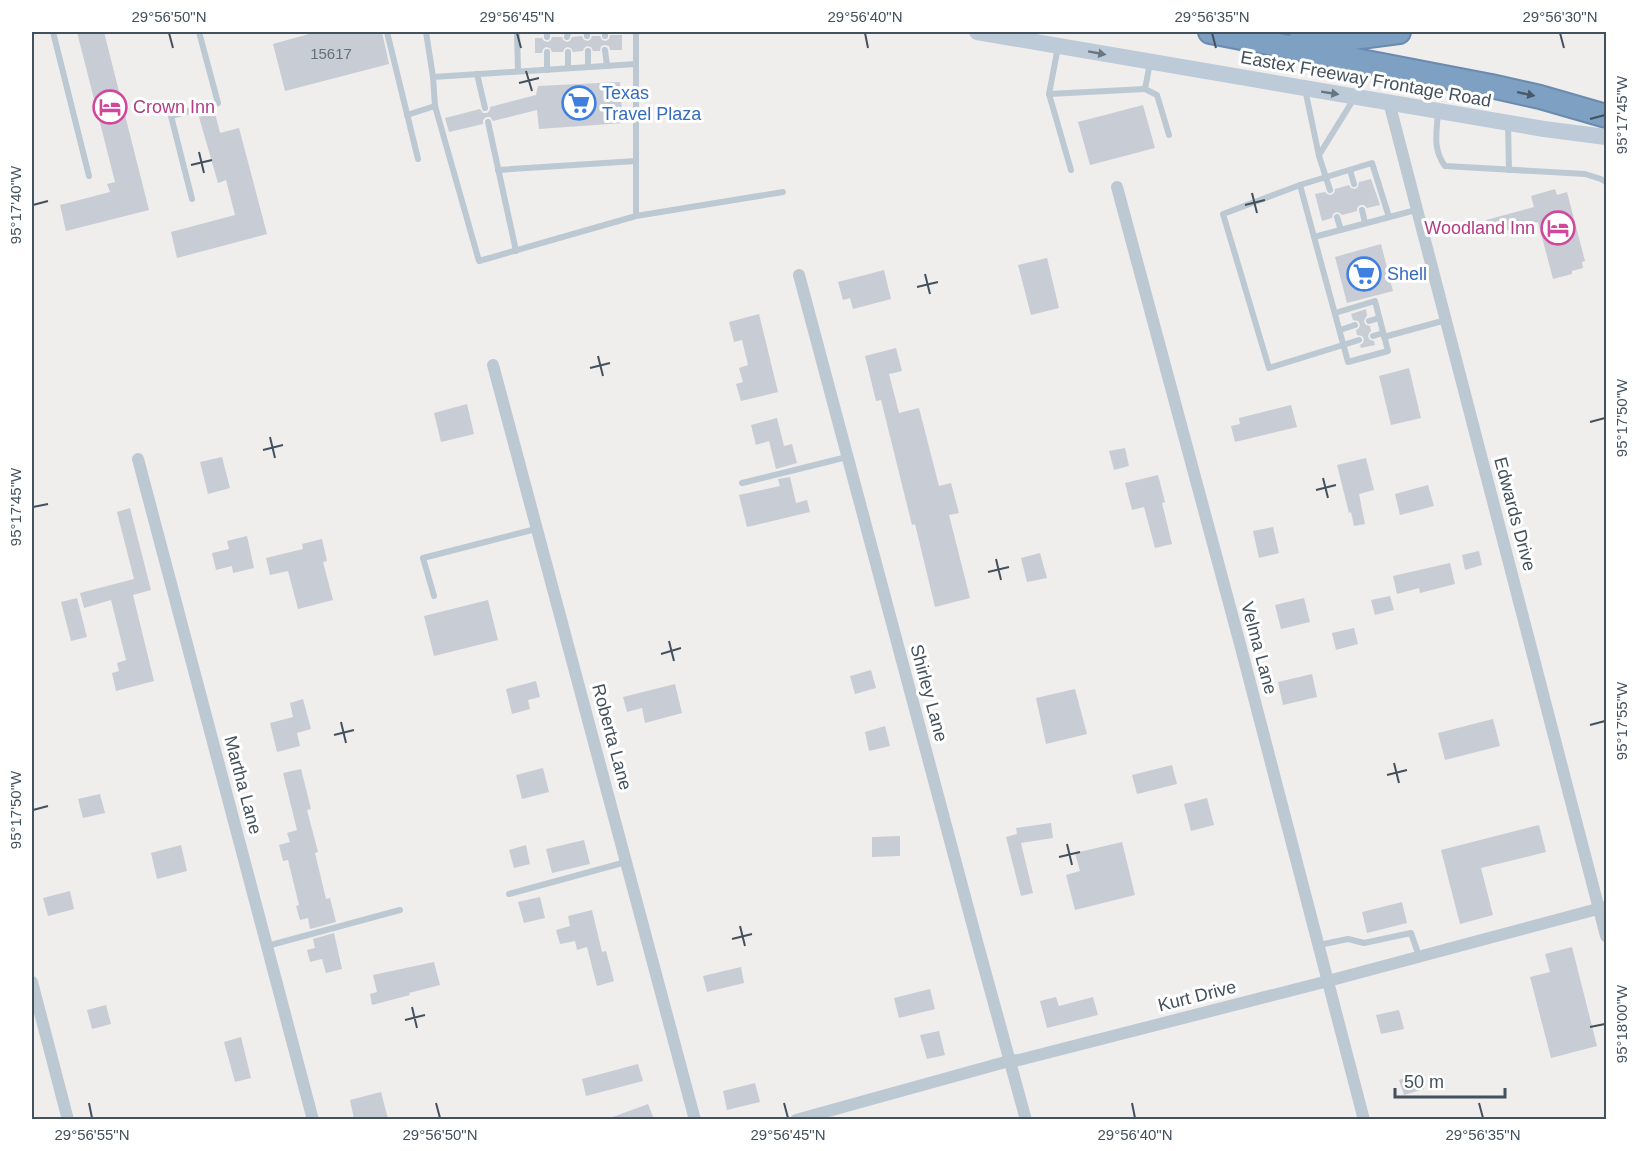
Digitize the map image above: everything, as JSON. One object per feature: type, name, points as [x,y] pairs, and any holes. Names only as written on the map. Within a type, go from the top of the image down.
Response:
[{"type":"highway","points":[[1210,32],[1520,93],[1606,116]]},
{"type":"highway","points":[[1242,38],[1353,38],[1399,32]]},
{"type":"main road","name":"Eastex Freeway Frontage Road","points":[[977,32],[1508,123],[1606,137]]},
{"type":"main road","points":[[1544,129],[1606,146]]},
{"type":"street","name":"Edwards Drive","points":[[1389,102],[1603,908],[1606,936]]},
{"type":"street","name":"Velma Lane","points":[[1117,187],[1364,1119]]},
{"type":"street","name":"Shirley Lane","points":[[799,275],[1026,1119]]},
{"type":"street","name":"Roberta Lane","points":[[493,365],[695,1119]]},
{"type":"street","name":"Martha Lane","points":[[138,459],[313,1119]]},
{"type":"street","name":"Kurt Drive","points":[[796,1119],[1010,1061],[1328,981],[1603,908]]},
{"type":"street","points":[[32,982],[68,1119]]},
{"type":"lane","points":[[53,32],[89,176]]},
{"type":"lane","points":[[192,199],[171,116],[218,103],[199,32]]},
{"type":"lane","points":[[387,32],[418,159]]},
{"type":"lane","points":[[426,32],[435,106],[479,261],[636,216],[783,192]]},
{"type":"lane","points":[[517,32],[518,71]]},
{"type":"lane","points":[[636,32],[636,216]]},
{"type":"lane","points":[[1059,46],[1049,94],[1071,171]]},
{"type":"lane","points":[[605,50],[607,66]]},
{"type":"lane","points":[[588,51],[588,67]]},
{"type":"lane","points":[[546,52],[547,70]]},
{"type":"lane","points":[[568,52],[568,68]]},
{"type":"lane","points":[[1145,89],[1150,62]]},
{"type":"lane","points":[[433,76],[636,64]]},
{"type":"lane","points":[[477,74],[485,108]]},
{"type":"lane","points":[[1305,88],[1319,156],[1330,190]]},
{"type":"lane","points":[[1049,94],[1145,89],[1157,95],[1169,135]]},
{"type":"lane","points":[[1319,156],[1355,96]]},
{"type":"lane","points":[[407,115],[435,106]]},
{"type":"lane","points":[[1438,111],[1437,156],[1445,166],[1585,174],[1606,182]]},
{"type":"lane","points":[[488,122],[516,251]]},
{"type":"lane","points":[[1508,123],[1509,171]]},
{"type":"lane","points":[[498,170],[636,161]]},
{"type":"lane","points":[[1359,340],[1269,368],[1223,214],[1300,185],[1372,163],[1389,217]]},
{"type":"lane","points":[[1350,170],[1354,184]]},
{"type":"lane","points":[[1300,185],[1348,363],[1388,351],[1375,301],[1335,313]]},
{"type":"lane","points":[[1362,210],[1365,223]]},
{"type":"lane","points":[[1314,237],[1417,210]]},
{"type":"lane","points":[[1337,217],[1341,230]]},
{"type":"lane","points":[[1369,321],[1380,318]]},
{"type":"lane","points":[[1373,336],[1446,320]]},
{"type":"lane","points":[[1340,330],[1354,325]]},
{"type":"lane","points":[[742,483],[848,457]]},
{"type":"lane","points":[[434,596],[423,558],[537,528]]},
{"type":"lane","points":[[509,894],[626,862]]},
{"type":"lane","points":[[267,946],[400,910]]},
{"type":"lane","points":[[1318,945],[1348,939],[1364,943],[1411,933],[1419,957]]},
{"type":"building","name":"Crown Inn","points":[[77,32],[104,32],[149,210],[66,231],[60,205],[110,192],[107,184],[115,182]]},
{"type":"building","points":[[316,32],[382,32],[389,64],[285,91],[273,44]]},
{"type":"building","points":[[610,35],[622,35],[622,50],[610,50],[609,46],[605,45],[601,46],[600,51],[593,51],[587,46],[583,51],[573,52],[567,47],[563,52],[552,52],[546,47],[542,53],[535,53],[535,38],[542,38],[548,42],[552,37],[562,37],[567,42],[572,37],[582,36],[588,41],[592,36],[600,36],[606,41]]},
{"type":"building","name":"Texas Travel Plaza","points":[[620,82],[623,123],[539,129],[537,110],[493,121],[490,117],[486,117],[483,124],[449,132],[445,118],[480,109],[483,113],[487,113],[490,107],[536,95],[538,86]]},
{"type":"building","points":[[1143,105],[1155,148],[1090,165],[1078,122]]},
{"type":"building","points":[[215,113],[220,133],[239,128],[267,234],[177,258],[171,232],[235,215],[226,180],[218,183],[199,117]]},
{"type":"building","points":[[1371,179],[1380,205],[1367,208],[1360,205],[1357,211],[1342,215],[1336,212],[1332,218],[1322,221],[1315,194],[1325,192],[1331,195],[1335,189],[1349,185],[1355,189],[1359,182]]},
{"type":"building","name":"Woodland Inn","points":[[1555,189],[1557,195],[1567,192],[1585,261],[1582,262],[1583,268],[1572,271],[1572,274],[1553,279],[1538,222],[1490,235],[1486,220],[1534,207],[1531,196]]},
{"type":"building","name":"Shell","points":[[1381,244],[1393,291],[1347,303],[1335,257]]},
{"type":"building","points":[[1047,258],[1059,308],[1031,315],[1018,265]]},
{"type":"building","points":[[884,270],[891,299],[853,309],[850,298],[843,300],[838,282]]},
{"type":"building","name":"Shell","points":[[1366,309],[1367,316],[1364,322],[1370,326],[1371,331],[1368,337],[1374,341],[1375,345],[1361,348],[1360,345],[1364,339],[1357,335],[1356,330],[1360,324],[1353,320],[1351,314]]},
{"type":"building","points":[[759,314],[778,392],[741,401],[736,384],[743,382],[739,368],[748,365],[742,340],[734,342],[729,322]]},
{"type":"building","points":[[896,348],[902,371],[889,374],[899,413],[919,408],[939,486],[951,483],[959,513],[949,515],[970,598],[935,607],[881,400],[876,401],[865,356]]},
{"type":"building","points":[[1409,368],[1421,418],[1391,425],[1379,376]]},
{"type":"building","points":[[467,404],[474,434],[441,442],[434,413]]},
{"type":"building","points":[[1291,405],[1297,427],[1235,442],[1231,426],[1240,424],[1239,418]]},
{"type":"building","points":[[777,418],[784,446],[792,444],[797,463],[776,469],[769,441],[756,445],[751,425]]},
{"type":"building","points":[[1125,448],[1129,466],[1114,470],[1109,451]]},
{"type":"building","points":[[222,457],[230,488],[208,494],[200,462]]},
{"type":"building","points":[[1366,458],[1374,490],[1359,494],[1365,524],[1354,526],[1337,465]]},
{"type":"building","points":[[1158,475],[1172,544],[1155,548],[1144,507],[1132,510],[1125,483]]},
{"type":"building","points":[[790,477],[796,503],[807,500],[810,512],[747,527],[739,495],[780,486],[778,479]]},
{"type":"building","points":[[1428,485],[1434,506],[1400,515],[1395,494]]},
{"type":"building","points":[[130,508],[151,590],[133,595],[154,681],[116,691],[112,673],[119,671],[117,663],[126,660],[111,600],[84,608],[80,593],[134,579],[117,512]]},
{"type":"building","points":[[1273,527],[1279,553],[1259,558],[1253,531]]},
{"type":"building","points":[[247,536],[254,568],[233,573],[232,566],[216,570],[212,553],[229,549],[227,541]]},
{"type":"building","points":[[322,539],[327,561],[323,562],[333,600],[298,609],[288,571],[270,575],[266,558],[303,549],[302,544]]},
{"type":"building","points":[[1479,551],[1482,565],[1465,570],[1462,555]]},
{"type":"building","points":[[1040,553],[1047,578],[1027,582],[1021,558]]},
{"type":"building","points":[[1450,563],[1455,584],[1420,593],[1419,588],[1397,594],[1393,576]]},
{"type":"building","points":[[1390,596],[1394,610],[1375,615],[1371,600]]},
{"type":"building","points":[[77,598],[87,637],[71,641],[61,602]]},
{"type":"building","points":[[1304,598],[1310,622],[1281,629],[1275,605]]},
{"type":"building","points":[[488,600],[498,640],[434,656],[424,616]]},
{"type":"building","points":[[1354,628],[1358,644],[1336,650],[1332,633]]},
{"type":"building","points":[[871,670],[876,688],[855,694],[850,676]]},
{"type":"building","points":[[1312,674],[1317,697],[1283,705],[1278,682]]},
{"type":"building","points":[[536,681],[540,697],[528,700],[530,709],[512,714],[506,689]]},
{"type":"building","points":[[675,684],[682,713],[645,723],[642,708],[627,712],[623,697]]},
{"type":"building","points":[[1075,689],[1087,734],[1046,744],[1036,698]]},
{"type":"building","points":[[303,699],[311,729],[297,733],[300,746],[277,752],[270,723],[293,717],[290,703]]},
{"type":"building","points":[[1493,719],[1500,746],[1445,760],[1438,733]]},
{"type":"building","points":[[885,726],[890,746],[869,751],[865,732]]},
{"type":"building","points":[[1172,765],[1177,784],[1137,794],[1132,775]]},
{"type":"building","points":[[543,768],[549,792],[522,799],[516,775]]},
{"type":"building","points":[[301,769],[311,809],[307,810],[318,852],[315,853],[326,899],[330,898],[336,922],[310,929],[308,918],[300,920],[296,906],[299,905],[288,860],[283,861],[279,845],[290,842],[287,833],[297,830],[283,773]]},
{"type":"building","points":[[100,794],[105,813],[83,818],[78,799]]},
{"type":"building","points":[[1207,798],[1214,825],[1191,831],[1184,804]]},
{"type":"building","points":[[1051,823],[1053,838],[1021,843],[1033,893],[1021,896],[1006,837],[1017,834],[1016,828]]},
{"type":"building","points":[[1539,825],[1546,852],[1481,868],[1493,915],[1460,924],[1441,850]]},
{"type":"building","points":[[900,836],[900,856],[872,857],[872,837]]},
{"type":"building","points":[[584,840],[590,864],[552,873],[546,849]]},
{"type":"building","points":[[1122,842],[1135,895],[1075,910],[1066,875],[1080,871],[1075,853]]},
{"type":"building","points":[[181,845],[187,871],[157,879],[151,853]]},
{"type":"building","points":[[526,845],[530,864],[514,868],[509,850]]},
{"type":"building","points":[[70,891],[74,909],[48,916],[43,898]]},
{"type":"building","points":[[540,897],[545,918],[524,923],[518,902]]},
{"type":"building","points":[[1402,902],[1407,923],[1367,933],[1362,912]]},
{"type":"building","points":[[592,910],[602,952],[606,951],[614,981],[597,986],[587,947],[577,950],[575,941],[560,944],[556,930],[570,926],[568,916]]},
{"type":"building","points":[[334,933],[342,969],[326,973],[322,959],[310,962],[307,950],[315,948],[313,939]]},
{"type":"building","points":[[1572,947],[1597,1046],[1551,1058],[1530,977],[1550,972],[1545,954]]},
{"type":"building","points":[[434,962],[440,985],[372,1005],[370,994],[377,992],[373,975]]},
{"type":"building","points":[[741,967],[744,983],[707,992],[703,976]]},
{"type":"building","points":[[930,989],[935,1009],[899,1018],[894,998]]},
{"type":"building","points":[[1056,997],[1059,1006],[1093,997],[1098,1015],[1047,1028],[1040,1001]]},
{"type":"building","points":[[106,1005],[111,1024],[92,1029],[87,1010]]},
{"type":"building","points":[[1399,1010],[1404,1029],[1381,1034],[1376,1015]]},
{"type":"building","points":[[939,1031],[945,1055],[927,1059],[920,1035]]},
{"type":"building","points":[[241,1037],[251,1078],[235,1082],[224,1042]]},
{"type":"building","points":[[638,1064],[643,1081],[586,1096],[582,1079]]},
{"type":"building","points":[[1419,1074],[1424,1089],[1404,1095],[1399,1080]]},
{"type":"building","points":[[755,1083],[760,1102],[727,1110],[723,1091]]},
{"type":"building","points":[[381,1092],[388,1119],[354,1119],[350,1100]]},
{"type":"building","points":[[648,1104],[654,1119],[610,1119],[610,1118]]},
{"type":"place","name":"Texas Travel Plaza","points":[[579,103]]},
{"type":"place","name":"Crown Inn","points":[[110,107]]},
{"type":"place","name":"Woodland Inn","points":[[1558,228]]},
{"type":"place","name":"Shell","points":[[1364,274]]}]
